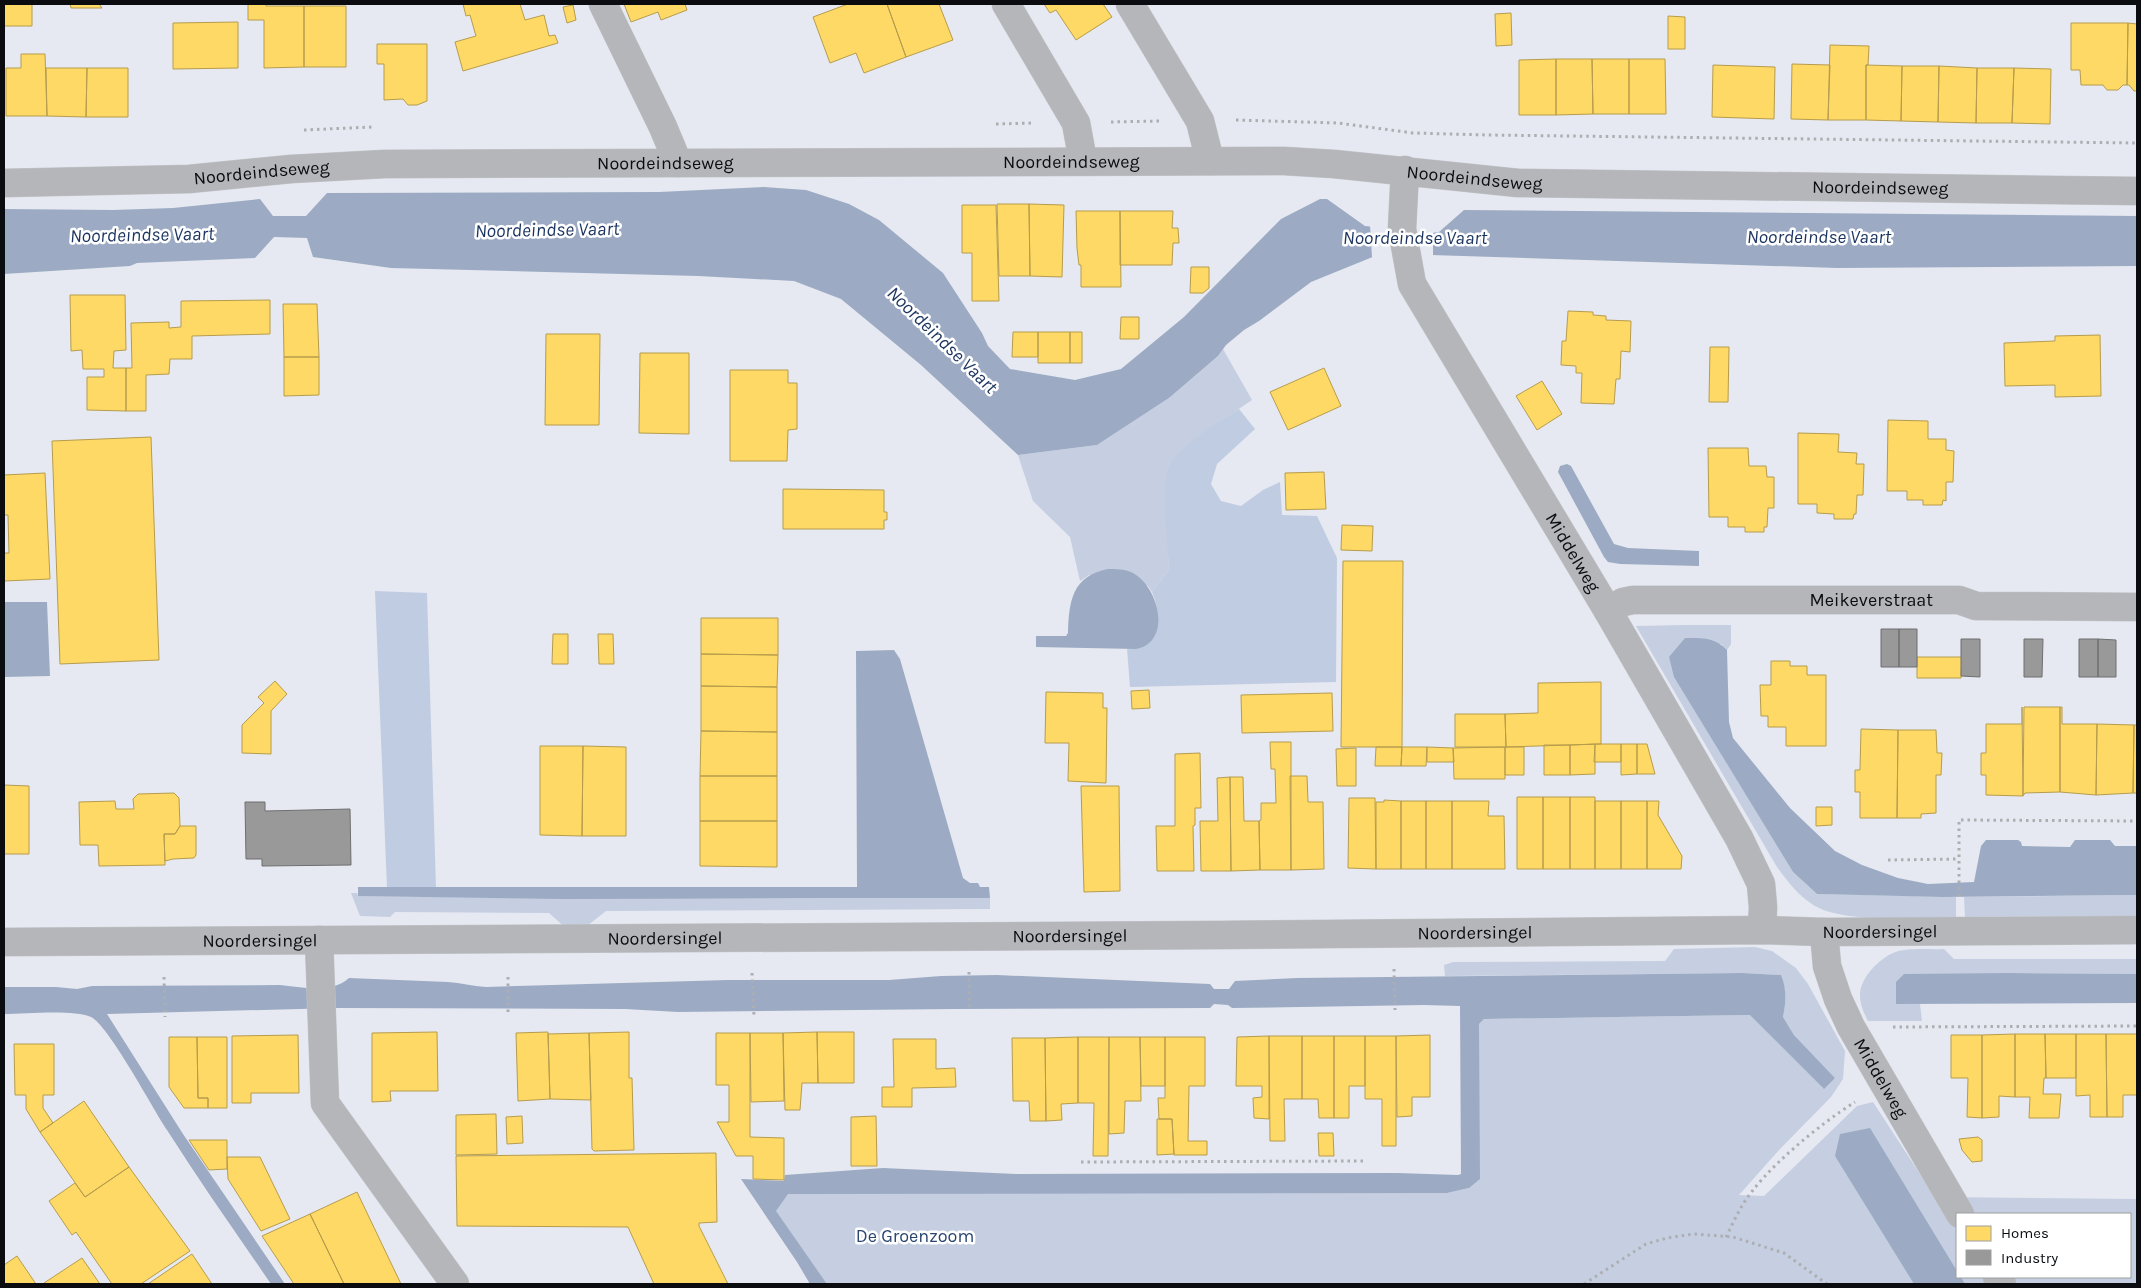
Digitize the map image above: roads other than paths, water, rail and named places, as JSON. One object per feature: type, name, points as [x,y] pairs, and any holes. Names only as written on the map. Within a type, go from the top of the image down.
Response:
[{"type":"street","points":[[603,4],[663,127],[678,163]]},
{"type":"street","points":[[1006,4],[1076,123],[1083,162]]},
{"type":"street","points":[[1130,4],[1200,121],[1210,161]]},
{"type":"street","name":"Noordeindseweg","points":[[4,183],[189,179],[291,169],[385,164],[1284,161],[1405,170],[1518,182],[2137,191]]},
{"type":"street","name":"Middelweg","points":[[1405,170],[1402,229],[1412,284],[1608,611],[1752,863],[1761,884],[1762,930]]},
{"type":"street","name":"Meikeverstraat","points":[[1608,611],[1622,602],[1633,600],[1958,600],[1976,606],[2137,607]]},
{"type":"street","name":"Noordersingel","points":[[4,942],[1762,930],[1824,932],[2137,930]]},
{"type":"street","name":"Middelweg","points":[[1824,932],[1827,966],[1838,999],[1851,1027],[1959,1213]]},
{"type":"street","points":[[319,940],[325,1103],[455,1284]]},
{"type":"water","name":"Noordeindse Vaart","points":[[764,187],[806,190],[849,204],[879,220],[943,273],[982,333],[988,346],[1010,369],[1075,380],[1121,369],[1184,317],[1281,219],[1320,199],[1327,199],[1365,226],[1432,233],[1439,232],[1464,210],[2137,216],[2137,266],[1837,268],[1431,255],[1375,256],[1311,282],[1244,330],[1226,345],[1218,356],[1169,398],[1097,445],[1018,455],[921,365],[841,299],[794,281],[698,276],[391,268],[313,257],[307,238],[274,237],[255,258],[137,263],[130,266],[4,274],[4,209],[113,210],[173,208],[260,199],[273,216],[306,216],[327,193],[659,192]]},
{"type":"water","points":[[1567,464],[1571,466],[1614,544],[1628,548],[1699,551],[1699,566],[1608,562],[1558,472],[1560,466]]},
{"type":"water","points":[[1108,569],[1131,572],[1141,579],[1155,600],[1158,625],[1155,636],[1148,644],[1136,649],[1036,647],[1036,636],[1066,636],[1072,601],[1080,584],[1096,572]]},
{"type":"water","points":[[4,602],[47,602],[50,676],[4,677]]},
{"type":"water","points":[[1685,638],[1713,640],[1727,650],[1729,722],[1733,738],[1790,808],[1835,851],[1862,865],[1898,878],[1928,884],[1974,882],[1981,846],[1986,840],[2018,840],[2022,846],[2070,847],[2075,840],[2110,840],[2115,846],[2137,846],[2137,895],[1943,897],[1817,894],[1793,872],[1674,677],[1669,657]]},
{"type":"water","points":[[894,650],[900,659],[963,878],[970,883],[978,883],[980,887],[989,887],[990,898],[563,899],[358,896],[358,887],[857,887],[856,651]]},
{"type":"water","points":[[1742,973],[1781,975],[1785,996],[1783,1017],[1794,1035],[1835,1078],[1824,1089],[1750,1015],[1484,1019],[1479,1024],[1480,1179],[1469,1188],[1447,1193],[788,1194],[776,1211],[827,1284],[810,1284],[741,1179],[784,1181],[785,1175],[883,1168],[1016,1174],[1461,1174],[1460,1006],[1232,1008],[1228,1005],[1214,1004],[1210,1008],[678,1012],[625,1009],[336,1008],[107,1014],[183,1134],[285,1284],[271,1284],[192,1169],[119,1051],[99,1024],[91,1017],[73,1013],[4,1014],[4,987],[77,989],[92,986],[280,985],[325,988],[342,983],[349,978],[448,982],[486,987],[728,980],[889,980],[941,976],[997,975],[1210,984],[1214,989],[1229,989],[1235,981],[1297,978]]},
{"type":"water","points":[[1904,974],[2137,974],[2137,1003],[1896,1004],[1896,982]]},
{"type":"water","points":[[1870,1128],[1956,1269],[1956,1278],[1962,1278],[1965,1284],[1914,1284],[1835,1156],[1840,1134]]},
{"type":"park label","name":"De Groenzoom","points":[[915,1236]]}]
